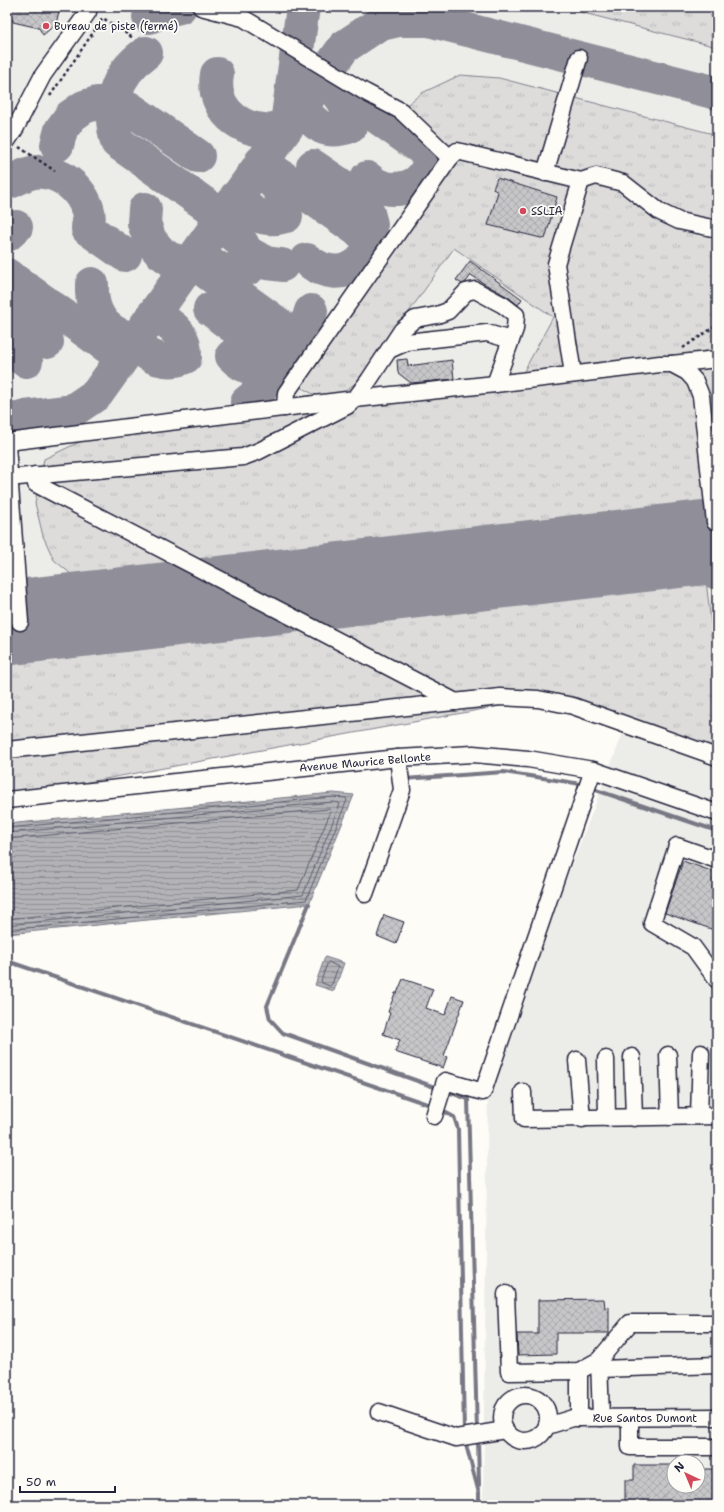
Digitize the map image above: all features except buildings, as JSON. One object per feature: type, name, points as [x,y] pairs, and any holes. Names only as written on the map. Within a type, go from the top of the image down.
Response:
[{"type":"street","points":[[11,143],[16,129],[43,75],[88,12],[87,7]]},
{"type":"street","points":[[201,7],[243,18],[364,92],[401,111],[450,158]]},
{"type":"street","points":[[545,173],[579,58]]},
{"type":"street","points":[[285,408],[286,393],[450,158],[457,151],[581,182],[596,176],[623,183],[660,212],[679,221],[717,229]]},
{"type":"street","points":[[573,374],[556,264],[581,182]]},
{"type":"street","points":[[9,478],[243,457],[259,451],[347,406],[355,399],[369,380],[402,330],[415,319],[437,315],[448,311],[466,292],[475,290],[504,305],[516,315],[515,328],[496,384]]},
{"type":"street","points":[[389,350],[407,342],[487,333],[511,340]]},
{"type":"street","points":[[675,358],[695,381],[701,396],[715,522]]},
{"type":"street","points":[[20,622],[7,444],[355,399],[660,364],[675,358],[717,359]]},
{"type":"street","points":[[35,475],[36,484],[456,702]]},
{"type":"street","points":[[7,750],[500,697],[538,699],[572,706],[717,757]]},
{"type":"street","name":"Avenue Maurice Bellonte","points":[[7,800],[398,764],[472,754],[528,759],[592,774],[717,813]]},
{"type":"street","points":[[365,894],[401,788],[398,764]]},
{"type":"street","points":[[434,1116],[445,1081],[483,1092],[592,774]]},
{"type":"street","points":[[717,860],[677,846],[652,923],[693,947],[717,980]]},
{"type":"street","points":[[699,1116],[701,1053]]},
{"type":"street","points":[[668,1055],[670,1117]]},
{"type":"street","points":[[632,1057],[634,1118]]},
{"type":"street","points":[[606,1059],[607,1118]]},
{"type":"street","points":[[577,1060],[582,1119]]},
{"type":"street","points":[[523,1092],[524,1119],[717,1116]]},
{"type":"street","points":[[506,1294],[509,1372],[579,1371],[599,1365],[717,1365]]},
{"type":"street","points":[[601,1418],[599,1365],[630,1323],[717,1323]]},
{"type":"street","points":[[576,1418],[579,1371]]},
{"type":"street","points":[[525,1395],[532,1396],[546,1408],[548,1416],[547,1426],[540,1435],[528,1441],[515,1439],[505,1430],[502,1422],[502,1415],[505,1406],[513,1398],[525,1395]]},
{"type":"street","points":[[546,1408],[576,1418]]},
{"type":"street","points":[[379,1412],[456,1438],[505,1430]]},
{"type":"street","name":"Rue Santos Dumont","points":[[576,1418],[717,1417]]},
{"type":"street","points":[[547,1426],[576,1418]]},
{"type":"street","points":[[630,1418],[630,1447],[717,1447]]},
{"type":"path","points":[[46,100],[103,18],[133,38]]},
{"type":"path","points":[[11,143],[55,171]]},
{"type":"path","points":[[675,358],[717,325]]},
{"type":"shaded area","points":[[7,7],[717,7],[717,765],[642,739],[717,768],[717,1505],[483,1505],[488,1080],[623,733],[552,708],[511,704],[7,758]]},
{"type":"green space","points":[[560,7],[717,7],[717,47]]},
{"type":"green space","points":[[460,75],[499,78],[717,135],[717,522],[192,583],[190,580],[118,585],[85,580],[71,574],[54,560],[43,536],[35,503],[44,459],[94,435],[516,386],[553,317],[454,248],[363,377],[344,392],[319,397],[298,386],[455,161],[404,107],[422,93]]},
{"type":"green space","points":[[679,566],[695,570],[706,581],[717,672],[717,766],[552,708],[511,704],[7,797],[7,642]]},
{"type":"water","points":[[333,793],[354,795],[309,904],[7,934],[7,824]]},
{"type":"water","points":[[325,957],[344,963],[334,991],[315,985]]},
{"type":"waterway","points":[[404,779],[504,772],[583,785]]},
{"type":"waterway","points":[[590,788],[717,831]]},
{"type":"waterway","points":[[309,904],[267,1006],[270,1019],[283,1033],[440,1089]]},
{"type":"waterway","points":[[7,961],[433,1106]]},
{"type":"waterway","points":[[446,1091],[468,1099],[477,1431]]},
{"type":"waterway","points":[[439,1109],[454,1117],[458,1129],[464,1432]]},
{"type":"waterway","points":[[478,1438],[479,1485]]},
{"type":"waterway","points":[[465,1441],[479,1493]]},
{"type":"waterway","points":[[479,1492],[479,1505]]},
{"type":"taxiway","points":[[149,17],[163,11],[180,7]]},
{"type":"taxiway","points":[[286,121],[288,116],[303,7]]},
{"type":"taxiway","points":[[409,15],[717,93]]},
{"type":"taxiway","points":[[7,419],[72,411],[97,394],[344,47],[377,25],[399,20],[431,20]]},
{"type":"taxiway","points":[[146,53],[127,71],[120,81],[116,92],[113,104],[113,116],[117,142],[222,216]]},
{"type":"taxiway","points":[[217,74],[217,93],[221,104],[235,120],[254,129],[265,130],[287,126]]},
{"type":"taxiway","points":[[322,78],[432,156],[428,169],[423,176],[419,181],[408,187],[389,189],[376,184],[367,178]]},
{"type":"taxiway","points":[[301,107],[316,124],[322,127],[335,130],[351,126],[349,115],[343,100],[330,88]]},
{"type":"taxiway","points":[[57,145],[61,130],[71,116],[84,107],[97,103],[113,103],[129,108],[198,156]]},
{"type":"taxiway","points":[[261,162],[372,240],[362,260],[347,270],[333,272],[320,268],[307,260]]},
{"type":"taxiway","points":[[313,166],[360,198],[368,213],[371,224]]},
{"type":"taxiway","points":[[12,181],[26,174],[35,172],[44,172],[61,177],[81,195],[89,215],[88,229],[125,255]]},
{"type":"taxiway","points":[[236,197],[258,216],[264,218],[278,218],[286,216],[284,202],[276,185],[266,177],[259,175]]},
{"type":"taxiway","points":[[145,209],[144,223],[150,240],[160,252],[170,259],[189,264]]},
{"type":"taxiway","points":[[7,235],[16,227]]},
{"type":"taxiway","points":[[203,255],[213,265],[223,270],[235,271],[249,268],[246,252],[240,240],[230,232],[215,227]]},
{"type":"taxiway","points":[[250,254],[266,263],[282,265]]},
{"type":"taxiway","points":[[191,261],[295,336],[290,350],[285,356],[273,365],[266,368],[259,369],[248,367],[240,363],[232,356]]},
{"type":"taxiway","points":[[7,275],[112,350]]},
{"type":"taxiway","points":[[92,284],[96,312],[109,329],[134,340],[148,354],[158,359],[175,360],[185,357],[183,342],[176,330],[166,322],[152,316]]},
{"type":"taxiway","points":[[210,309],[249,337],[272,345],[283,344],[297,336],[305,327],[311,311]]},
{"type":"taxiway","points":[[7,314],[47,342]]},
{"type":"taxiway","points":[[7,335],[8,349],[26,361]]},
{"type":"taxiway","points":[[247,402],[260,391],[267,379],[269,365],[264,349]]},
{"type":"taxiway","points":[[676,546],[690,548],[706,555],[714,565],[717,573]]},
{"type":"runway","points":[[7,623],[717,541]]},
{"type":"place","name":"Bureau de piste (fermé)","points":[[46,26]]},
{"type":"place","name":"SSLIA","points":[[523,211]]}]
